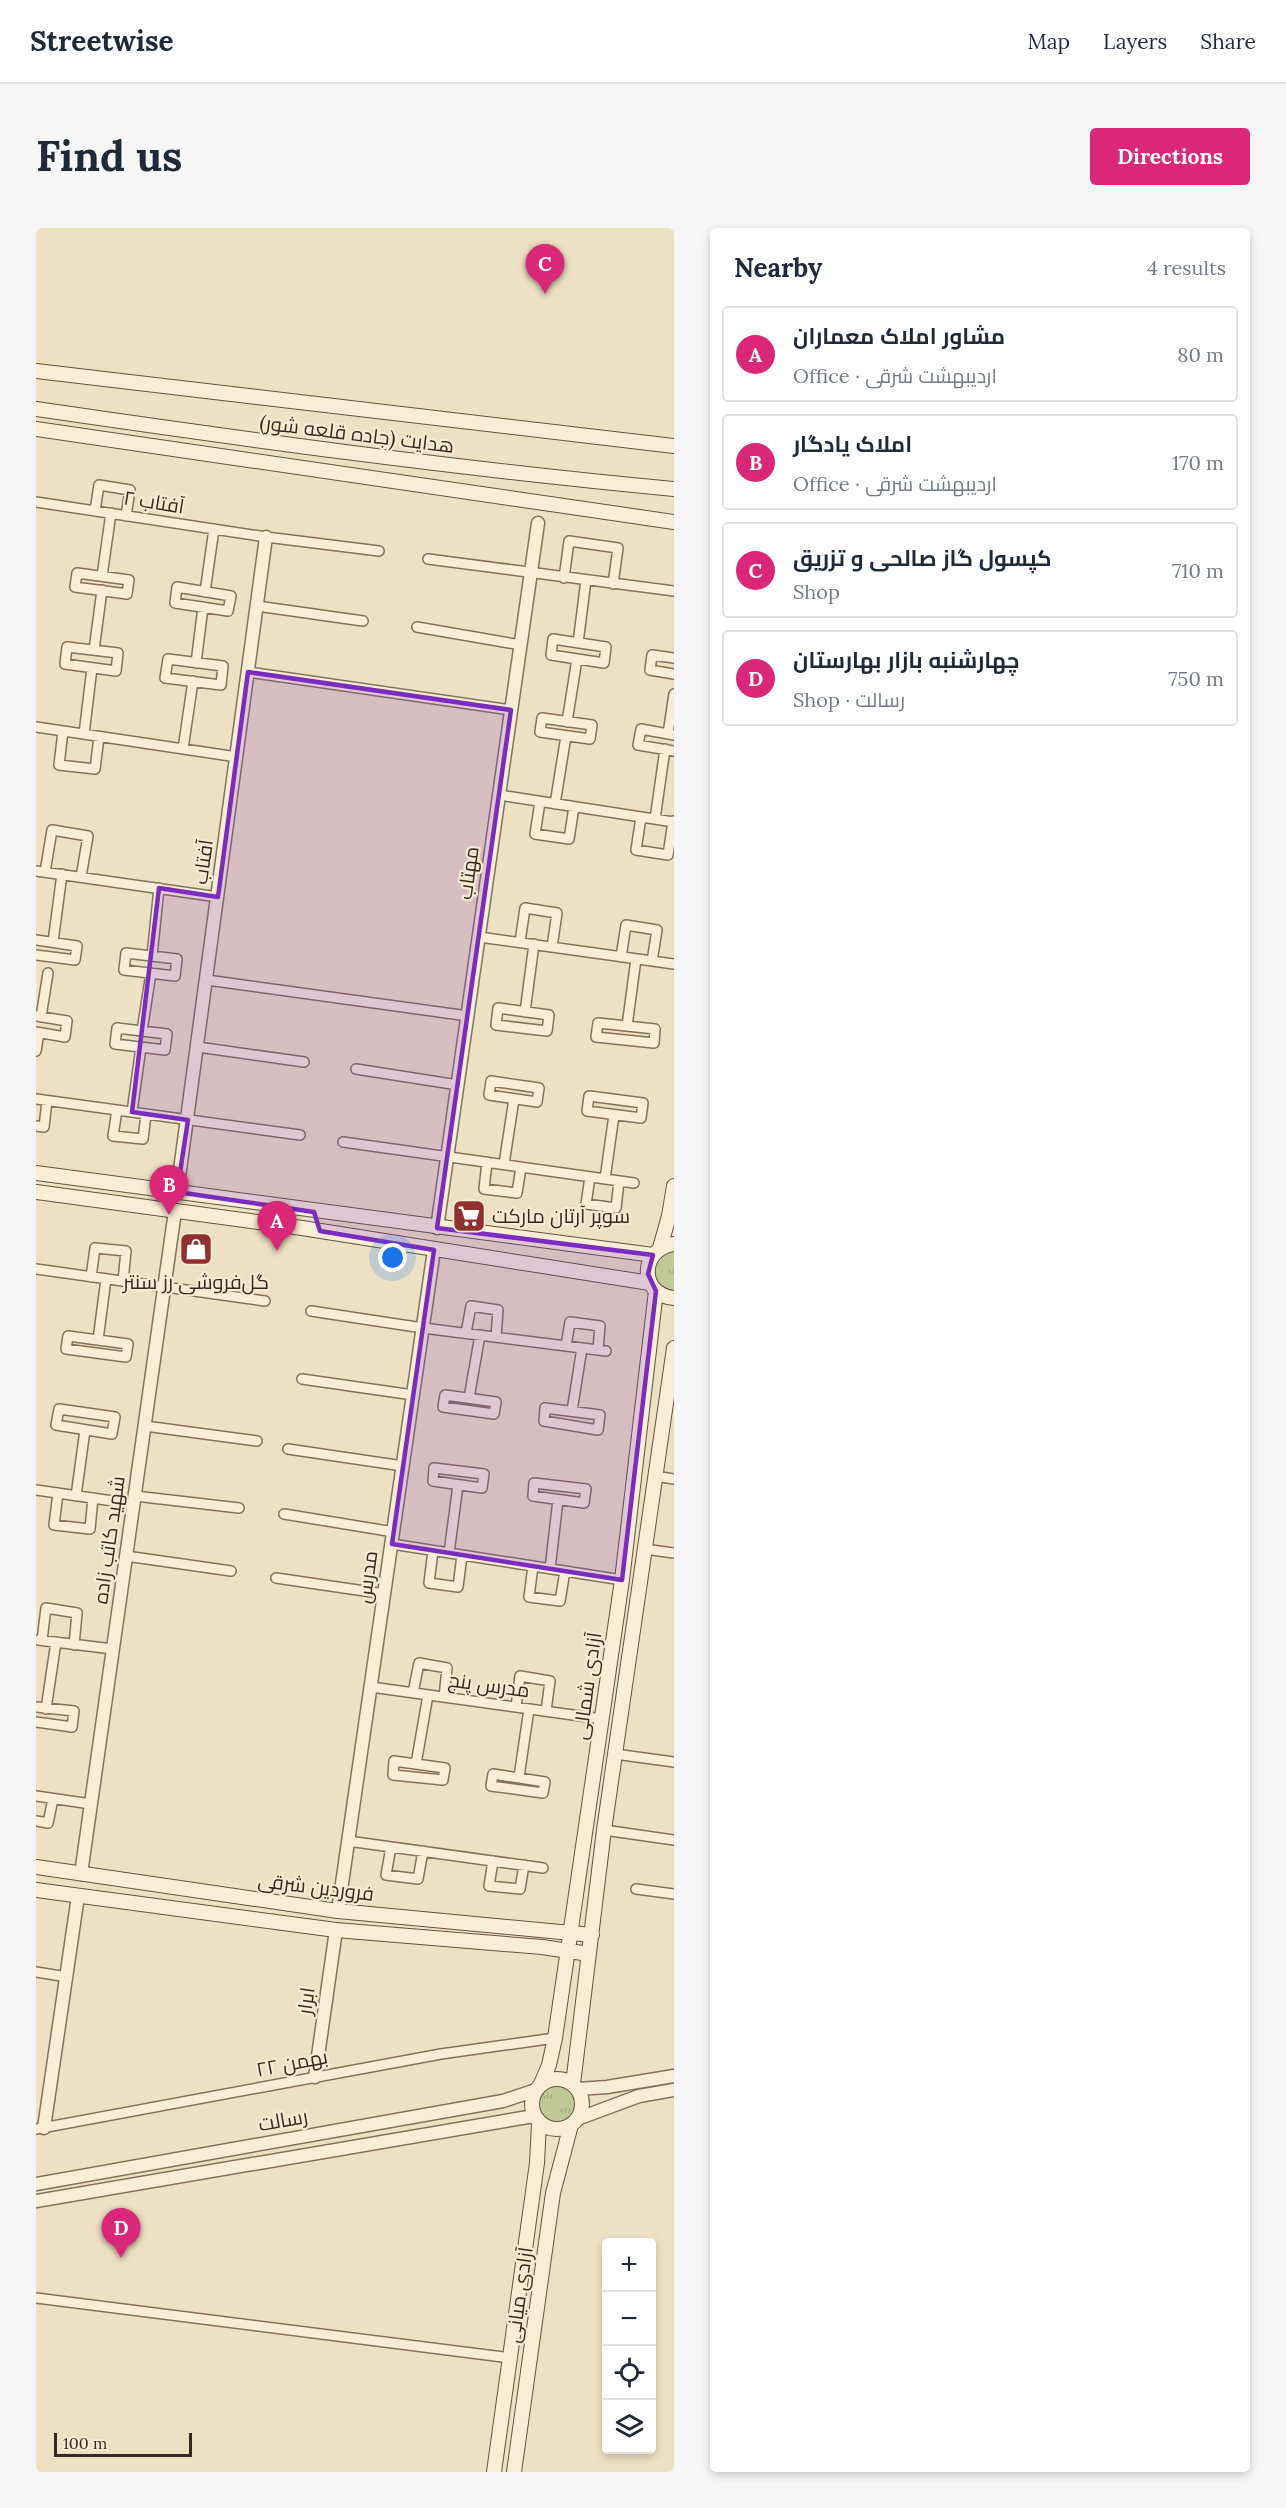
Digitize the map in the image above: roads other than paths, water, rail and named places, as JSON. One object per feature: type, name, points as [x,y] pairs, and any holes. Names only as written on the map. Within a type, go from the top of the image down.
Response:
[{"type":"main road","name":"هدایت (جاده قلعه شور)","points":[[36,371],[674,446]]},
{"type":"main road","name":"هدایت (جاده قلعه شور)","points":[[36,409],[526,475],[674,489]]},
{"type":"main road","points":[[40,429],[182,430]]},
{"type":"main road","points":[[40,429],[674,522]]},
{"type":"main road","points":[[36,1173],[437,1228],[656,1252],[674,1244]]},
{"type":"main road","points":[[656,1252],[669,1216],[674,1186]]},
{"type":"main road","points":[[36,1192],[320,1231],[653,1287],[674,1298]]},
{"type":"main road","points":[[287,1226],[295,1218],[288,1208]]},
{"type":"main road","points":[[320,1231],[315,1226],[314,1219],[328,1214]]},
{"type":"main road","name":"آزادی شمالی","points":[[538,2087],[549,2065],[555,2038],[622,1580],[653,1287],[648,1264],[656,1252]]},
{"type":"main road","name":"آزادی شمالی","points":[[576,2087],[604,1830],[674,1348]]},
{"type":"main road","name":"فروردین شرقی","points":[[36,1867],[338,1911],[591,1935]]},
{"type":"main road","name":"فروردین شرقی","points":[[36,1890],[336,1930],[567,1950],[589,1954]]},
{"type":"main road","points":[[557,2079],[576,2087],[582,2104],[574,2122],[556,2129],[537,2120],[532,2098],[538,2087],[557,2079]]},
{"type":"main road","name":"آزادی میانی","points":[[494,2472],[537,2163],[537,2120]]},
{"type":"main road","name":"آزادی میانی","points":[[514,2472],[553,2193],[574,2122]]},
{"type":"street","points":[[95,511],[99,485],[120,488],[130,490],[126,516]]},
{"type":"street","name":"آفتاب ۲","points":[[36,502],[266,537],[379,551]]},
{"type":"street","points":[[102,576],[111,513]]},
{"type":"street","name":"مهتاب","points":[[437,1228],[538,523]]},
{"type":"street","points":[[205,592],[214,529]]},
{"type":"street","name":"آفتاب","points":[[177,1192],[266,537]]},
{"type":"street","points":[[564,578],[569,542],[618,548],[613,584]]},
{"type":"street","points":[[428,559],[613,584],[673,587]]},
{"type":"street","points":[[77,573],[102,576],[129,580],[127,594],[75,586],[77,573]]},
{"type":"street","points":[[578,643],[586,580]]},
{"type":"street","points":[[177,587],[205,592],[231,596],[228,611],[175,603],[177,587]]},
{"type":"street","points":[[94,650],[102,590]]},
{"type":"street","points":[[257,606],[363,621]]},
{"type":"street","points":[[196,663],[203,607]]},
{"type":"street","points":[[417,627],[521,645]]},
{"type":"street","points":[[553,639],[578,643],[606,647],[604,663],[550,655],[553,639]]},
{"type":"street","points":[[67,646],[94,650],[118,653],[116,671],[65,664],[67,646]]},
{"type":"street","points":[[674,658],[652,655],[650,670],[674,674]]},
{"type":"street","points":[[168,659],[223,666],[220,685],[192,681],[165,678],[168,659]]},
{"type":"street","points":[[567,722],[577,659]]},
{"type":"street","points":[[84,734],[92,668]]},
{"type":"street","points":[[248,672],[511,710]]},
{"type":"street","points":[[183,749],[192,681]]},
{"type":"street","points":[[656,819],[669,750],[638,745],[641,729],[671,734],[674,694]]},
{"type":"street","points":[[542,718],[567,722],[591,725],[590,740],[540,732],[542,718]]},
{"type":"street","points":[[36,727],[237,757]]},
{"type":"street","points":[[63,731],[59,765],[96,769],[99,737]]},
{"type":"street","points":[[555,804],[566,736]]},
{"type":"street","points":[[499,795],[674,822],[668,855],[636,850],[641,817]]},
{"type":"street","points":[[540,802],[536,834],[569,839],[574,807]]},
{"type":"street","points":[[81,877],[88,836],[52,830],[40,871],[81,877],[159,888],[218,897]]},
{"type":"street","points":[[53,942],[62,874]]},
{"type":"street","points":[[152,956],[159,888]]},
{"type":"street","points":[[520,942],[525,908],[557,913],[552,947]]},
{"type":"street","points":[[621,957],[626,925],[657,930],[652,961]]},
{"type":"street","points":[[479,937],[674,964]]},
{"type":"street","points":[[36,940],[77,946],[75,960],[36,955]]},
{"type":"street","points":[[525,1012],[534,944]]},
{"type":"street","points":[[126,953],[152,956],[177,959],[175,976],[124,970],[126,953]]},
{"type":"street","points":[[627,1026],[636,959]]},
{"type":"street","points":[[36,1051],[38,1033],[65,1036],[67,1021],[39,1016],[48,973]]},
{"type":"street","points":[[142,1031],[151,974]]},
{"type":"street","points":[[207,980],[468,1016]]},
{"type":"street","points":[[498,1008],[525,1012],[549,1015],[547,1031],[496,1025],[498,1008]]},
{"type":"street","points":[[598,1023],[627,1026],[655,1029],[654,1043],[596,1036],[598,1023]]},
{"type":"street","points":[[117,1028],[142,1031],[167,1034],[165,1050],[115,1044],[117,1028]]},
{"type":"street","points":[[132,1112],[141,1047]]},
{"type":"street","points":[[198,1047],[304,1062]]},
{"type":"street","points":[[356,1070],[458,1085]]},
{"type":"street","points":[[491,1081],[539,1088],[537,1102],[514,1099],[489,1095],[491,1081]]},
{"type":"street","points":[[590,1096],[643,1103],[641,1118],[614,1115],[588,1111],[590,1096]]},
{"type":"street","points":[[36,1099],[300,1135]]},
{"type":"street","points":[[504,1164],[514,1099]]},
{"type":"street","points":[[36,1126],[44,1127],[47,1101]]},
{"type":"street","points":[[117,1110],[113,1136],[143,1139],[146,1114]]},
{"type":"street","points":[[605,1179],[614,1115]]},
{"type":"street","points":[[343,1142],[634,1183]]},
{"type":"street","points":[[488,1162],[484,1189],[518,1193],[521,1167]]},
{"type":"street","points":[[590,1177],[586,1204],[616,1208],[619,1181]]},
{"type":"street","name":"شهید کاتب زاده","points":[[81,1874],[175,1211]]},
{"type":"street","points":[[92,1277],[95,1248],[126,1251],[123,1281]]},
{"type":"street","name":"مدرس","points":[[338,1911],[434,1250]]},
{"type":"street","points":[[36,1269],[265,1301]]},
{"type":"street","points":[[98,1340],[106,1279]]},
{"type":"street","points":[[466,1333],[471,1306],[498,1310],[496,1337]]},
{"type":"street","points":[[311,1311],[423,1328],[566,1346],[582,1347],[602,1350],[600,1326],[570,1322],[566,1346]]},
{"type":"street","points":[[469,1398],[480,1335]]},
{"type":"street","points":[[68,1336],[98,1340],[128,1344],[126,1357],[66,1349],[68,1336]]},
{"type":"street","points":[[572,1412],[582,1347]]},
{"type":"street","points":[[302,1379],[413,1395]]},
{"type":"street","points":[[445,1395],[469,1398],[496,1402],[494,1414],[443,1407],[445,1395]]},
{"type":"street","points":[[545,1408],[572,1412],[600,1415],[598,1430],[544,1420],[545,1408]]},
{"type":"street","points":[[59,1409],[115,1418],[112,1434],[85,1430],[56,1425],[59,1409]]},
{"type":"street","points":[[145,1426],[257,1442]]},
{"type":"street","points":[[75,1496],[85,1430]]},
{"type":"street","points":[[288,1449],[403,1466]]},
{"type":"street","points":[[434,1468],[484,1474],[482,1488],[458,1485],[433,1481],[434,1468]]},
{"type":"street","points":[[655,1476],[674,1479]]},
{"type":"street","points":[[534,1483],[586,1489],[584,1503],[558,1500],[533,1496],[534,1483]]},
{"type":"street","points":[[448,1553],[458,1485]]},
{"type":"street","points":[[36,1490],[93,1498],[239,1508]]},
{"type":"street","points":[[58,1493],[54,1525],[90,1529],[93,1498]]},
{"type":"street","points":[[550,1569],[558,1500]]},
{"type":"street","points":[[284,1514],[393,1538],[433,1551],[622,1580]]},
{"type":"street","points":[[644,1549],[674,1554]]},
{"type":"street","points":[[433,1551],[429,1583],[458,1587],[462,1555]]},
{"type":"street","points":[[126,1556],[231,1571]]},
{"type":"street","points":[[533,1566],[529,1597],[560,1601],[565,1571]]},
{"type":"street","points":[[276,1578],[385,1594]]},
{"type":"street","points":[[74,1645],[77,1613],[46,1608],[39,1640],[74,1645],[113,1649]]},
{"type":"street","points":[[36,1722],[72,1727],[75,1712],[41,1708],[56,1642]]},
{"type":"street","points":[[413,1693],[419,1663],[447,1668],[444,1697]]},
{"type":"street","points":[[516,1707],[520,1676],[550,1681],[546,1711]]},
{"type":"street","name":"مدرس پنج","points":[[371,1687],[602,1719]]},
{"type":"street","points":[[416,1764],[428,1695]]},
{"type":"street","points":[[519,1776],[529,1709]]},
{"type":"street","points":[[615,1754],[674,1762]]},
{"type":"street","points":[[394,1761],[416,1764],[445,1768],[443,1780],[393,1775],[394,1761]]},
{"type":"street","points":[[493,1774],[519,1776],[545,1782],[543,1793],[491,1786],[493,1774]]},
{"type":"street","points":[[36,1796],[91,1804]]},
{"type":"street","points":[[36,1821],[48,1823],[53,1799]]},
{"type":"street","points":[[604,1830],[674,1840]]},
{"type":"street","points":[[348,1841],[543,1868]]},
{"type":"street","points":[[391,1847],[386,1875],[397,1877],[418,1879],[423,1851]]},
{"type":"street","points":[[493,1861],[489,1886],[520,1889],[524,1865]]},
{"type":"street","points":[[636,1889],[674,1894]]},
{"type":"street","points":[[40,2129],[67,1977],[78,1896]]},
{"type":"street","name":"ابرار","points":[[315,2077],[336,1930]]},
{"type":"street","points":[[36,1972],[67,1977]]},
{"type":"street","name":"۲۲ بهمن","points":[[40,2129],[441,2054],[555,2038]]},
{"type":"street","points":[[576,2087],[607,2087],[674,2076]]},
{"type":"street","name":"رسالت","points":[[36,2184],[492,2103],[538,2087]]},
{"type":"street","points":[[574,2122],[639,2096],[674,2090]]},
{"type":"street","name":"رسالت","points":[[36,2201],[537,2120]]},
{"type":"street","points":[[36,2298],[511,2358]]},
{"type":"place","name":"کپسول گاز صالحی و تزریق","points":[[545,294]]},
{"type":"place","name":"املاک یادگار","points":[[169,1215]]},
{"type":"place","name":"سوپر آرتان مارکت","points":[[469,1216]]},
{"type":"place","name":"گل‌فروشی رز سنتر","points":[[196,1249]]},
{"type":"place","name":"مشاور املاک معماران","points":[[277,1251]]},
{"type":"place","name":"چهارشنبه بازار بهارستان","points":[[121,2258]]}]
